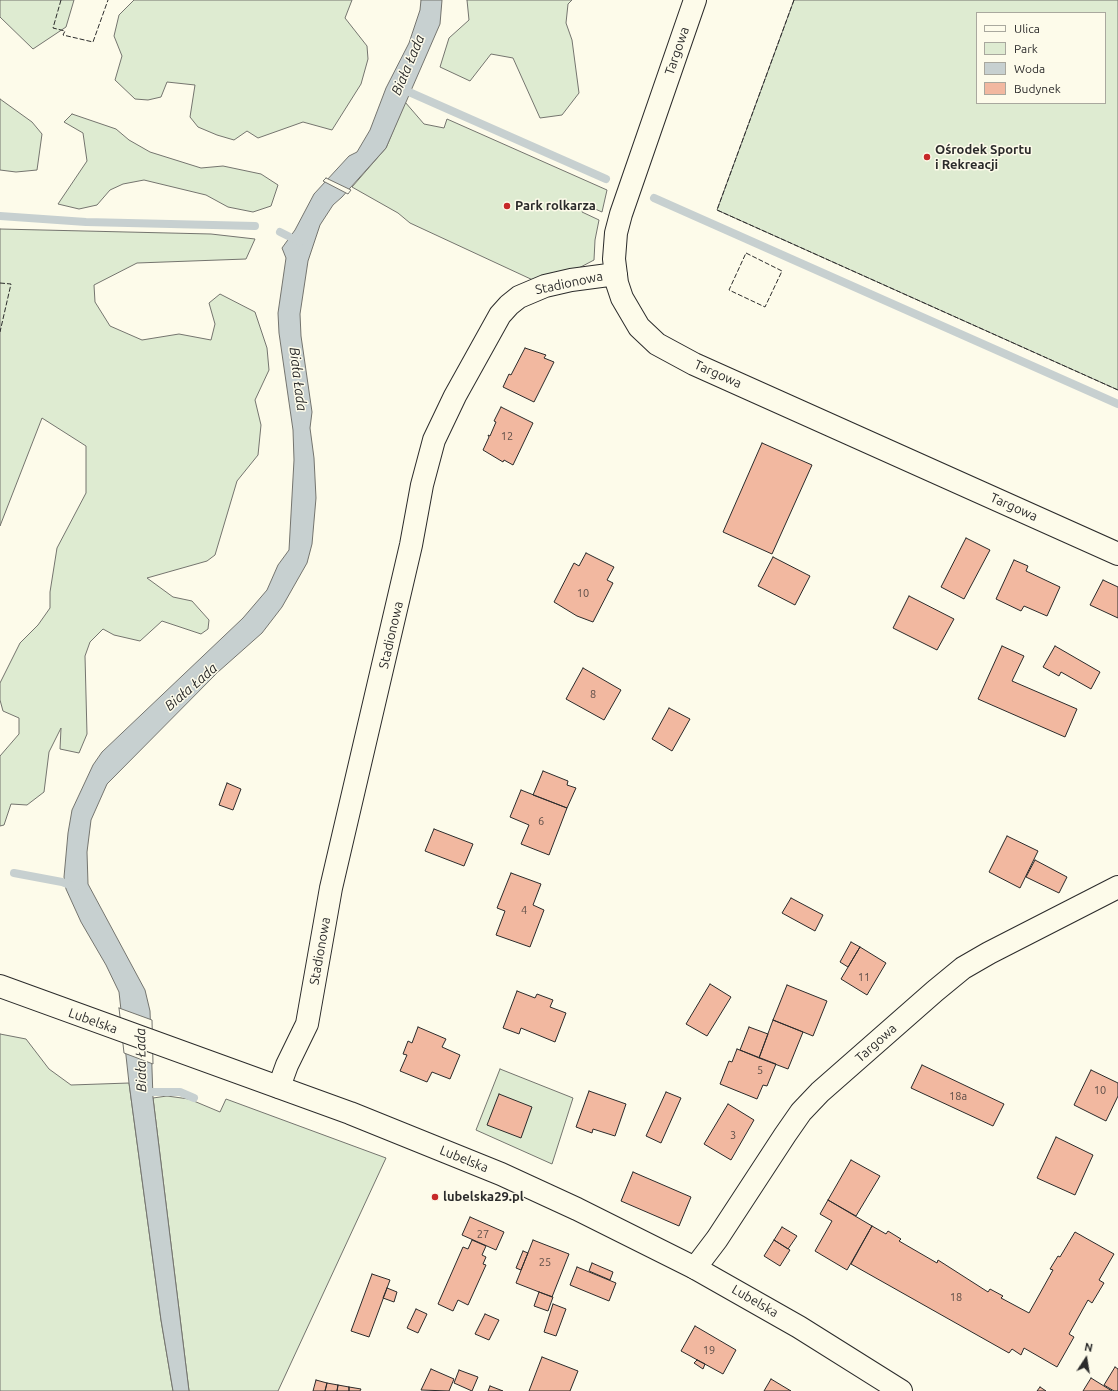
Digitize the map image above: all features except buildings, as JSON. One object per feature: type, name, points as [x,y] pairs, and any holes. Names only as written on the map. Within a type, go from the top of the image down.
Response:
[{"type":"street","name":"Targowa","points":[[695,0],[621,214],[615,242],[616,274],[622,298],[639,327],[652,340],[669,351],[1118,554]]},
{"type":"street","name":"Stadionowa","points":[[279,1087],[287,1065],[307,1024],[331,888],[412,545],[422,485],[434,440],[455,396],[500,314],[509,305],[518,297],[545,286],[571,280],[616,274]]},
{"type":"street","name":"Targowa","points":[[695,1268],[717,1239],[801,1112],[820,1092],[963,968],[989,953],[1118,887]]},
{"type":"street","name":"Lubelska","points":[[0,986],[98,1023],[356,1115],[501,1174],[577,1209],[695,1268],[799,1327],[901,1391]]},
{"type":"green space","points":[[0,0],[74,0],[66,27],[33,49],[0,17]]},
{"type":"green space","points":[[134,0],[352,0],[345,18],[367,46],[368,59],[361,84],[332,130],[303,122],[258,138],[247,131],[234,140],[217,135],[198,127],[190,117],[195,85],[167,82],[161,97],[148,100],[135,99],[115,80],[122,56],[114,36],[119,15]]},
{"type":"green space","points":[[467,0],[572,0],[568,4],[566,23],[572,40],[579,93],[562,115],[540,118],[513,58],[491,54],[470,81],[440,67],[449,38],[469,20]]},
{"type":"green space","name":"Ośrodek Sportu i Rekreacji","points":[[794,0],[1118,0],[1118,390],[717,210]]},
{"type":"green space","points":[[0,99],[32,122],[42,134],[37,170],[16,172],[0,170]]},
{"type":"green space","points":[[405,102],[424,124],[444,128],[447,119],[607,190],[602,212],[586,205],[582,212],[599,220],[595,240],[594,260],[575,270],[535,281],[410,223],[398,213],[352,187],[386,148]]},
{"type":"green space","points":[[72,114],[116,129],[129,140],[150,152],[201,168],[223,166],[261,174],[278,185],[271,206],[253,212],[228,207],[206,195],[144,180],[123,184],[110,190],[97,205],[79,209],[58,204],[87,161],[83,133],[64,122]]},
{"type":"green space","points":[[0,229],[211,234],[255,239],[246,259],[137,263],[94,285],[95,302],[110,326],[142,340],[179,334],[211,340],[215,324],[209,303],[220,294],[255,312],[267,348],[269,370],[255,400],[261,425],[258,455],[237,481],[215,555],[207,561],[147,578],[173,597],[192,601],[209,620],[208,629],[201,634],[162,621],[140,641],[114,635],[103,629],[90,642],[85,656],[87,734],[79,753],[60,749],[61,728],[49,752],[44,792],[27,805],[11,804],[4,825],[0,826],[0,756],[19,734],[19,718],[3,711],[0,700],[0,683],[20,643],[38,625],[50,608],[50,592],[57,548],[86,493],[86,446],[42,418],[0,526]]},
{"type":"green space","points":[[0,1034],[26,1039],[49,1069],[71,1085],[129,1083],[161,1320],[173,1391],[0,1391]]},
{"type":"green space","points":[[500,1069],[573,1098],[552,1164],[476,1130]]},
{"type":"green space","points":[[167,1096],[189,1099],[220,1112],[226,1099],[386,1158],[278,1391],[189,1391],[153,1098]]},
{"type":"water","name":"Biała Łada","points":[[421,0],[442,0],[440,24],[386,148],[333,205],[320,225],[308,261],[300,314],[301,336],[312,412],[310,428],[314,458],[316,498],[312,544],[307,563],[282,607],[262,633],[218,672],[107,784],[91,820],[87,852],[88,884],[145,990],[150,1011],[153,1098],[189,1391],[173,1391],[161,1320],[129,1083],[119,992],[106,965],[81,922],[66,889],[64,877],[68,833],[72,810],[93,765],[102,752],[243,618],[267,590],[278,565],[289,550],[294,460],[293,430],[279,333],[278,313],[286,258],[282,248],[295,230],[314,194],[349,156],[357,152],[370,130],[386,88],[409,43],[420,10]]},
{"type":"pier","points":[[326,178],[351,190],[348,194],[323,181]]},
{"type":"pier","points":[[119,1008],[152,1020],[153,1064],[124,1053]]},
{"type":"waterway","name":"Biała Łada","points":[[400,88],[606,179]]},
{"type":"waterway","points":[[654,198],[1118,404]]},
{"type":"waterway","points":[[0,216],[86,222],[255,226]]},
{"type":"waterway","points":[[280,232],[300,242]]},
{"type":"waterway","points":[[14,873],[62,882],[75,887]]},
{"type":"waterway","name":"Biała Łada","points":[[142,1092],[180,1092],[194,1098]]},
{"type":"fence","points":[[61,0],[53,28],[65,31],[63,35],[93,42],[108,0]]},
{"type":"fence","points":[[794,0],[717,210],[1118,390]]},
{"type":"fence","points":[[746,253],[782,271],[765,307],[729,290],[746,253]]},
{"type":"fence","points":[[0,283],[11,284],[0,332]]},
{"type":"place","name":"Ośrodek Sportu i Rekreacji","points":[[927,157]]},
{"type":"place","name":"Park rolkarza","points":[[507,206]]},
{"type":"place","name":"lubelska29.pl","points":[[435,1197]]}]
